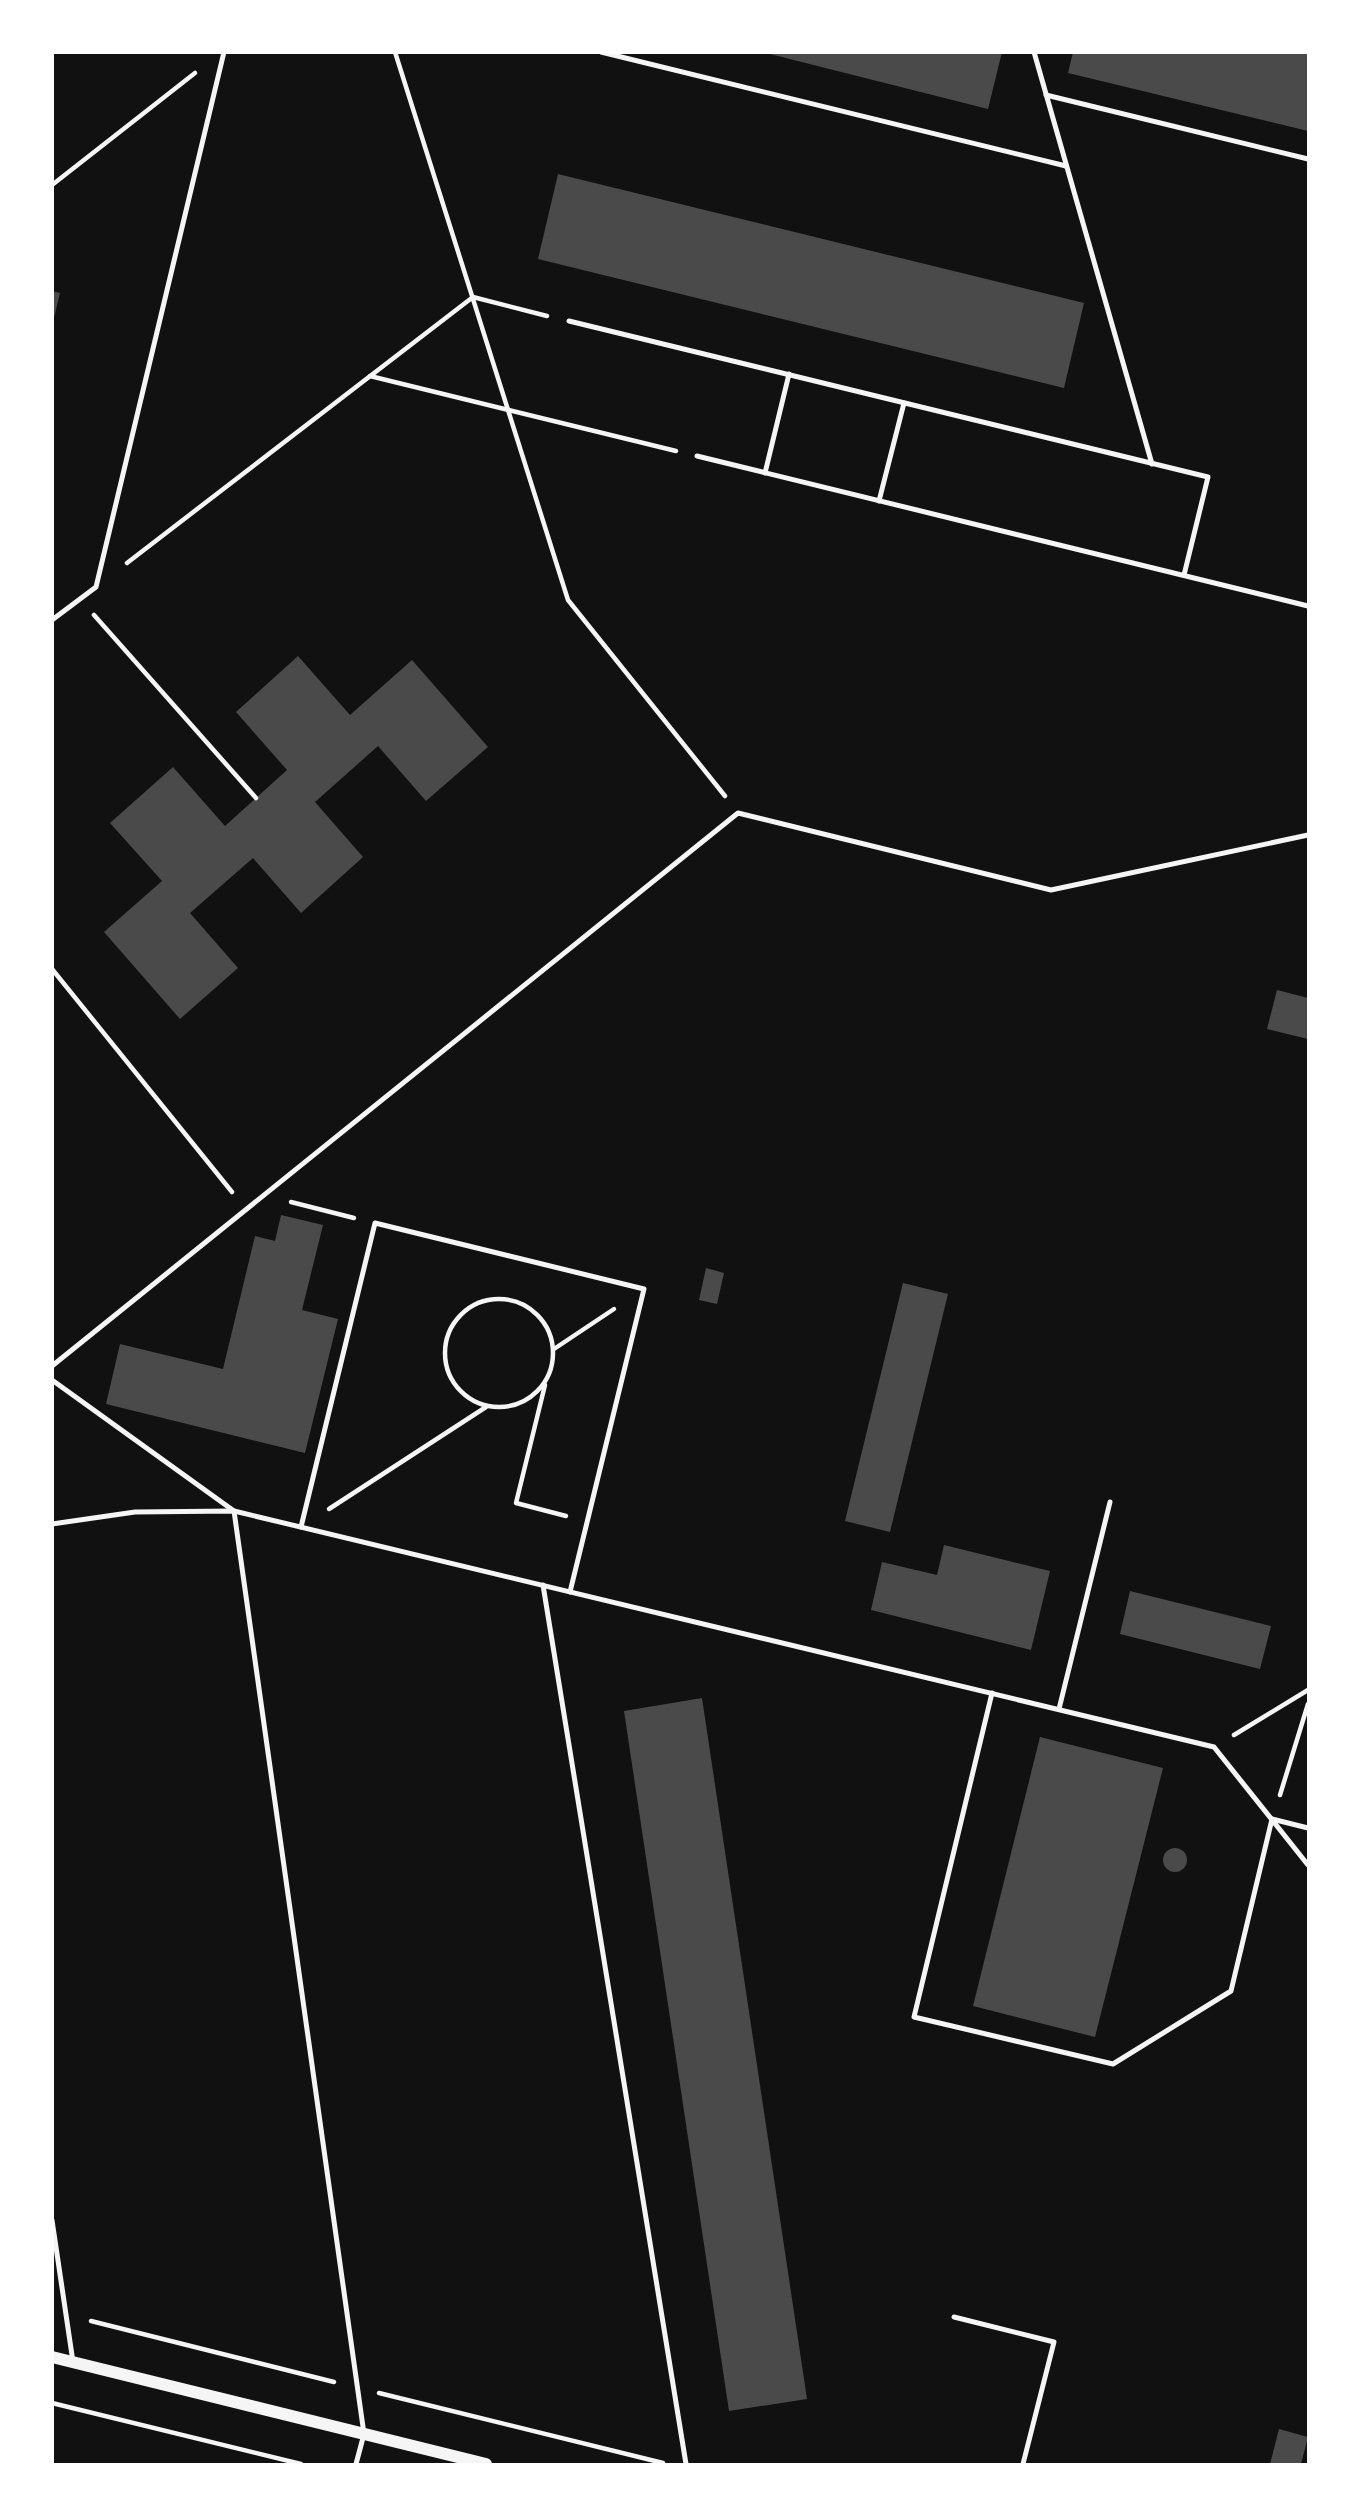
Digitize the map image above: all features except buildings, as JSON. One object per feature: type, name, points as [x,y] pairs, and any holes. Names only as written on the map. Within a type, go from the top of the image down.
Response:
[{"type":"street","points":[[52,2357],[486,2465]]},
{"type":"lane","points":[[52,620],[96,587],[225,52]]},
{"type":"lane","points":[[601,52],[1066,166]]},
{"type":"lane","points":[[1034,52],[1152,464]]},
{"type":"lane","points":[[1046,95],[1308,159]]},
{"type":"lane","points":[[569,321],[1208,478],[1184,575]]},
{"type":"lane","points":[[765,473],[789,374]]},
{"type":"lane","points":[[879,501],[904,403]]},
{"type":"lane","points":[[697,456],[1308,606]]},
{"type":"lane","points":[[52,1366],[738,813],[1051,890],[1308,835]]},
{"type":"lane","points":[[301,1527],[375,1223],[644,1289],[570,1592]]},
{"type":"lane","points":[[52,1380],[234,1511],[364,2434],[356,2465]]},
{"type":"lane","points":[[1059,1709],[1110,1502]]},
{"type":"lane","points":[[52,1524],[135,1512],[234,1511],[1214,1747],[1308,1865]]},
{"type":"lane","points":[[543,1585],[686,2465]]},
{"type":"lane","points":[[992,1693],[914,2017],[1113,2064],[1231,1991],[1272,1819]]},
{"type":"lane","points":[[1272,1819],[1308,1828]]},
{"type":"lane","points":[[52,2220],[73,2362]]},
{"type":"lane","points":[[954,2317],[1054,2342],[1023,2465]]},
{"type":"path","points":[[395,52],[568,600],[738,813]]},
{"type":"path","points":[[52,185],[201,69]]},
{"type":"path","points":[[96,587],[473,297]]},
{"type":"path","points":[[473,297],[569,321]]},
{"type":"path","points":[[370,376],[697,456]]},
{"type":"path","points":[[80,598],[256,798]]},
{"type":"path","points":[[52,969],[246,1210]]},
{"type":"path","points":[[264,1196],[375,1223]]},
{"type":"path","points":[[554,1349],[644,1289]]},
{"type":"path","points":[[546,1382],[535,1395],[520,1404],[503,1408],[486,1407],[470,1400],[448,1374],[446,1340],[453,1324],[464,1311],[478,1302],[495,1298],[528,1306],[541,1317],[550,1332],[554,1349],[553,1366],[546,1382],[516,1503],[587,1521]]},
{"type":"path","points":[[301,1527],[486,1407]]},
{"type":"path","points":[[1214,1747],[1308,1690]]},
{"type":"path","points":[[1272,1819],[1308,1704]]},
{"type":"path","points":[[52,2403],[301,2465]]}]
